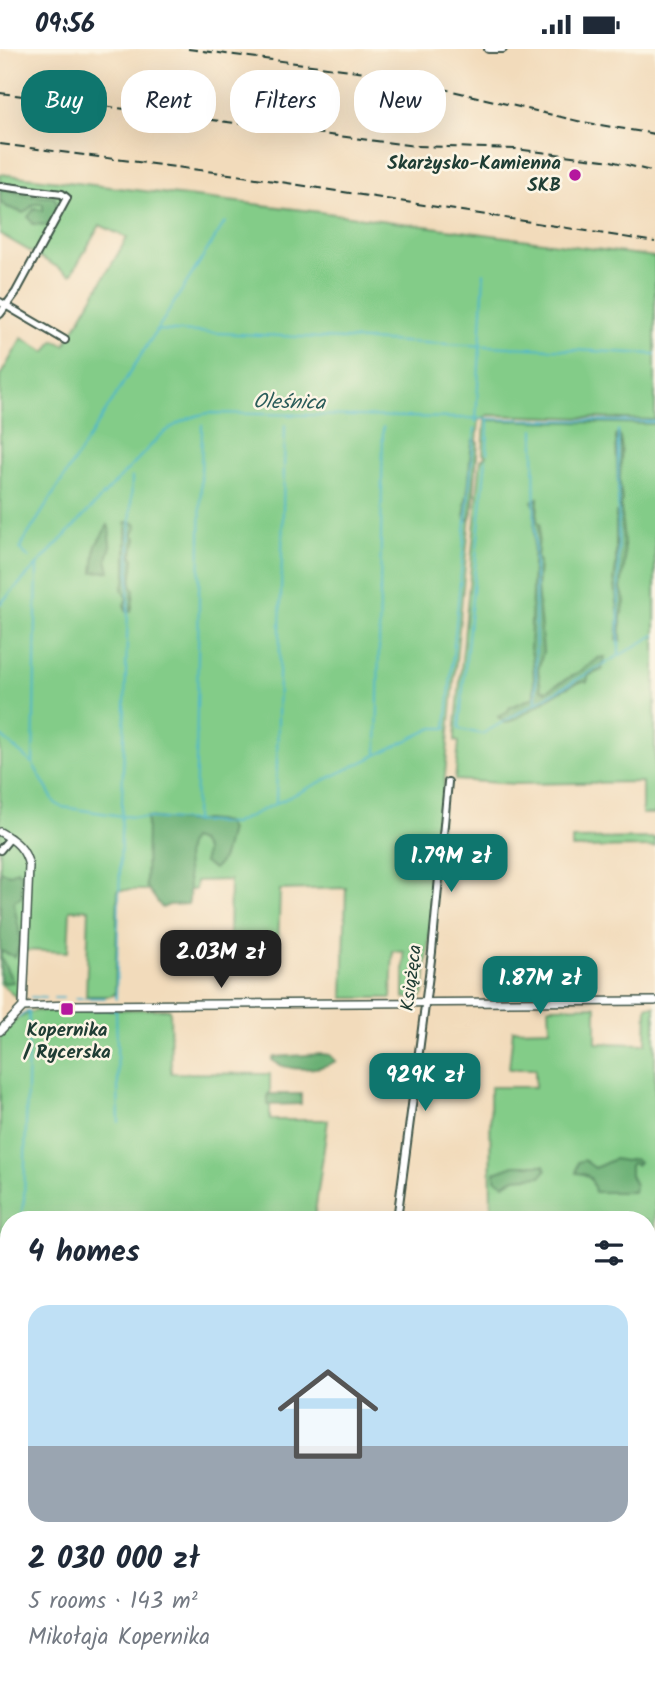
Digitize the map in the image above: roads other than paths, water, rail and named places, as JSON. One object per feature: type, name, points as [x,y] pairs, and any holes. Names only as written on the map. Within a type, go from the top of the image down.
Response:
[{"type":"street","points":[[488,49],[503,49]]},
{"type":"street","points":[[0,186],[62,194],[67,198],[0,314]]},
{"type":"street","points":[[0,302],[65,340]]},
{"type":"street","name":"Książęca","points":[[398,1211],[425,1003],[449,782]]},
{"type":"street","points":[[0,832],[26,852],[29,866],[23,1007],[0,1031]]},
{"type":"street","points":[[0,850],[10,838]]},
{"type":"street","points":[[23,1007],[655,1001]]},
{"type":"waterway","points":[[29,558],[20,549],[22,544],[225,222]]},
{"type":"waterway","points":[[476,422],[484,273]]},
{"type":"waterway","points":[[155,330],[655,354]]},
{"type":"waterway","name":"Oleśnica","points":[[0,604],[159,437],[176,424],[195,416],[209,413],[655,422]]},
{"type":"waterway","points":[[487,453],[488,419]]},
{"type":"waterway","points":[[195,822],[202,425]]},
{"type":"waterway","points":[[276,802],[285,425]]},
{"type":"waterway","points":[[377,753],[383,427]]},
{"type":"waterway","points":[[446,727],[475,428]]},
{"type":"waterway","points":[[534,429],[536,702]]},
{"type":"waterway","points":[[618,430],[619,655]]},
{"type":"waterway","points":[[459,729],[486,458]]},
{"type":"waterway","points":[[116,999],[132,477]]},
{"type":"waterway","points":[[33,763],[37,566]]},
{"type":"waterway","points":[[459,729],[482,734],[655,635]]},
{"type":"waterway","points":[[0,735],[33,764],[55,803],[62,807],[122,816],[233,824],[433,728],[447,728]]},
{"type":"waterway","points":[[31,997],[45,998]]},
{"type":"waterway","points":[[54,998],[63,998]]},
{"type":"waterway","points":[[75,998],[105,998]]},
{"type":"waterway","points":[[74,1009],[116,1009],[119,1122]]},
{"type":"waterway","points":[[18,1018],[28,1011]]},
{"type":"waterway","points":[[22,1211],[29,1011]]},
{"type":"railway","points":[[188,49],[381,74],[582,122],[655,134]]},
{"type":"railway","points":[[0,93],[416,146],[516,149],[611,161],[655,172]]},
{"type":"railway","points":[[0,144],[237,175],[655,242]]},
{"type":"place","name":"Skarżysko-Kamienna SKB","points":[[575,175]]},
{"type":"place","name":"Kopernika / Rycerska","points":[[67,1009]]}]
